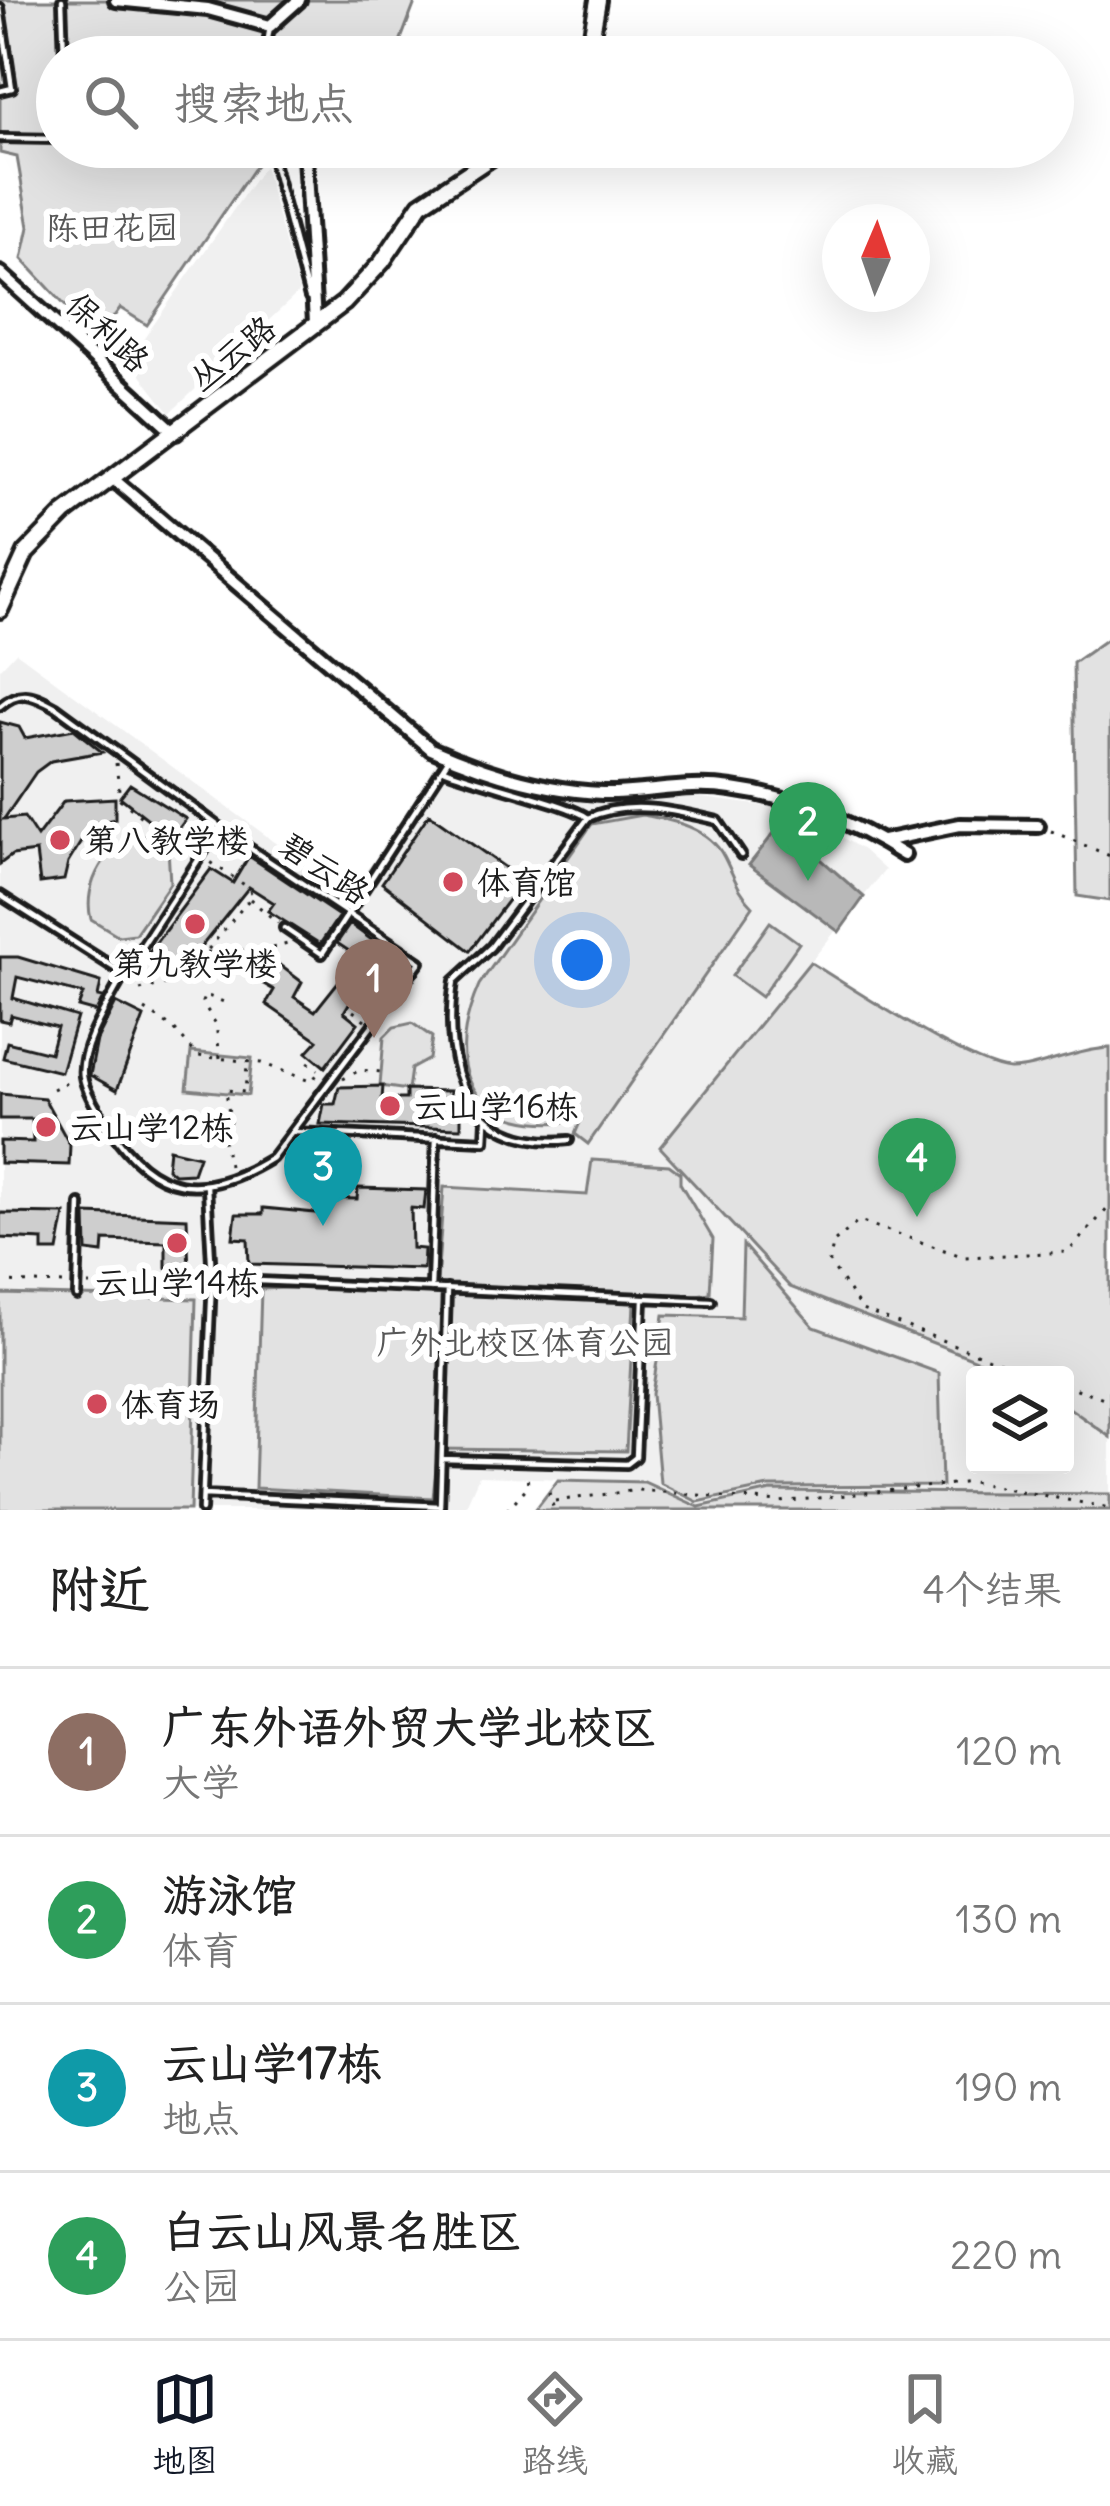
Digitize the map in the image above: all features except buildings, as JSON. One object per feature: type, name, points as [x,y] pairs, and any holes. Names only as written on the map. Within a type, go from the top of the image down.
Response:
[{"type":"street","points":[[116,0],[208,10],[270,26],[299,0]]},
{"type":"street","points":[[592,36],[598,0]]},
{"type":"street","points":[[306,168],[315,322]]},
{"type":"street","name":"丛云路","points":[[0,610],[26,553],[64,514],[364,285],[421,204],[476,168]]},
{"type":"street","name":"保利路","points":[[0,273],[176,433]]},
{"type":"street","points":[[112,478],[447,763],[604,793],[694,785],[760,794],[807,807],[904,855]]},
{"type":"street","points":[[883,841],[960,825],[1038,826]]},
{"type":"lane","points":[[62,0],[63,36]]},
{"type":"lane","points":[[0,8],[12,88],[0,91]]},
{"type":"lane","points":[[268,36],[270,26]]},
{"type":"lane","points":[[0,138],[36,139]]},
{"type":"lane","points":[[275,168],[315,322]]},
{"type":"lane","name":"碧云路","points":[[0,706],[19,694],[33,694],[420,962],[272,1158],[242,1176],[207,1186]]},
{"type":"lane","points":[[284,928],[322,954],[447,763],[533,801],[579,811],[588,818]]},
{"type":"lane","points":[[569,1140],[512,1138],[486,1117],[463,1086],[452,1056],[454,981],[491,947],[588,818],[626,808],[692,814],[718,821],[741,855]]},
{"type":"lane","points":[[202,1510],[212,1289],[207,1186],[158,1180],[143,1171],[109,1128],[82,1075],[96,1022],[220,826]]},
{"type":"lane","points":[[0,895],[124,974]]},
{"type":"lane","points":[[295,1132],[485,1141],[486,1117]]},
{"type":"lane","points":[[431,1288],[436,1138]]},
{"type":"lane","points":[[77,1296],[80,1204]]},
{"type":"lane","points":[[212,1279],[711,1301]]},
{"type":"lane","points":[[203,1495],[440,1506],[447,1289]]},
{"type":"lane","points":[[442,1459],[627,1464],[636,1456],[643,1298]]},
{"type":"path","points":[[118,750],[120,799],[196,863]]},
{"type":"path","points":[[1038,826],[1110,856]]},
{"type":"path","points":[[185,978],[250,899],[249,888],[201,855]]},
{"type":"path","points":[[250,899],[284,928]]},
{"type":"path","points":[[272,948],[284,948],[297,938]]},
{"type":"path","points":[[207,952],[227,956],[244,949]]},
{"type":"path","points":[[140,990],[160,990],[224,967],[244,969],[254,958]]},
{"type":"path","points":[[220,1059],[216,1024],[202,1002],[205,995],[224,1002],[226,997]]},
{"type":"path","points":[[145,1010],[172,1028],[198,1056],[268,1065],[310,1081],[321,1072]]},
{"type":"path","points":[[353,1011],[374,1026]]},
{"type":"path","points":[[229,1168],[220,1130],[230,1121],[226,1090],[245,1092],[247,1061]]},
{"type":"path","points":[[308,1062],[333,1080],[360,1070],[381,1072]]},
{"type":"path","points":[[53,1089],[82,1075]]},
{"type":"path","points":[[1010,1366],[862,1310],[830,1262],[834,1242],[859,1221],[965,1256],[1068,1252],[1110,1207]]},
{"type":"path","points":[[0,1282],[212,1289]]},
{"type":"path","points":[[1074,1388],[1110,1400]]},
{"type":"path","points":[[507,1510],[528,1486],[527,1461]]},
{"type":"path","points":[[555,1501],[638,1490],[779,1502],[972,1482],[1110,1508]]},
{"type":"path","points":[[549,1492],[554,1510]]},
{"type":"shaded area","points":[[265,168],[299,292],[170,413],[129,360]]},
{"type":"shaded area","points":[[16,652],[347,895],[396,832],[436,763],[539,792],[630,802],[665,793],[772,807],[810,818],[863,850],[885,870],[660,1147],[790,1287],[992,1366],[966,1366],[966,1474],[1074,1474],[1074,1411],[1110,1437],[1110,1494],[772,1491],[699,1507],[644,1482],[479,1476],[464,1510],[0,1510],[0,669]]},
{"type":"shaded area","points":[[781,824],[864,897],[839,932],[749,865]]},
{"type":"green space","name":"陈田花园","points":[[0,0],[416,0],[402,36],[36,36],[36,168],[254,168],[147,325],[120,308],[97,340],[22,259],[29,227],[17,157],[0,153]]},
{"type":"green space","points":[[1110,637],[1110,901],[1077,896],[1073,663]]},
{"type":"green space","points":[[642,815],[677,823],[709,838],[753,906],[588,1144],[575,1134],[581,1120],[517,1119],[494,1109],[477,1093],[467,1073],[464,1048],[468,1018],[479,985],[592,824]]},
{"type":"green space","points":[[143,835],[168,848],[170,883],[135,934],[119,936],[91,919],[90,892],[108,855]]},
{"type":"green space","points":[[770,922],[799,943],[761,997],[732,976]]},
{"type":"green space","points":[[810,962],[991,1065],[1019,1068],[1110,1048],[1110,1437],[1074,1411],[1074,1366],[992,1366],[790,1287],[660,1147]]},
{"type":"green space","points":[[412,1023],[432,1037],[429,1059],[411,1069],[408,1090],[380,1086],[384,1037],[394,1027]]},
{"type":"green space","points":[[191,1052],[252,1058],[248,1095],[187,1089]]},
{"type":"green space","name":"广外北校区体育公园","points":[[592,1160],[669,1165],[680,1173],[680,1183],[713,1239],[710,1293],[634,1304],[626,1451],[438,1449],[433,1498],[255,1488],[261,1289],[437,1282],[444,1187],[587,1195]]},
{"type":"green space","points":[[743,1245],[814,1327],[939,1373],[942,1486],[768,1487],[698,1502],[660,1483],[652,1394],[664,1315],[741,1317]]},
{"type":"green space","name":"体育场","points":[[0,1294],[196,1299],[190,1510],[0,1510]]},
{"type":"green space","points":[[558,1480],[644,1482],[699,1507],[771,1491],[1110,1494],[1110,1510],[535,1510]]},
{"type":"place","name":"第八教学楼","points":[[60,840]]},
{"type":"place","name":"游泳馆","points":[[808,881]]},
{"type":"place","name":"体育馆","points":[[453,882]]},
{"type":"place","name":"第九教学楼","points":[[195,924]]},
{"type":"place","name":"广东外语外贸大学北校区","points":[[374,1038]]},
{"type":"place","name":"云山学16栋","points":[[390,1106]]},
{"type":"place","name":"云山学12栋","points":[[46,1127]]},
{"type":"place","name":"白云山风景名胜区","points":[[917,1217]]},
{"type":"place","name":"云山学17栋","points":[[323,1226]]},
{"type":"place","name":"云山学14栋","points":[[177,1243]]},
{"type":"place","name":"体育场","points":[[97,1404]]}]
